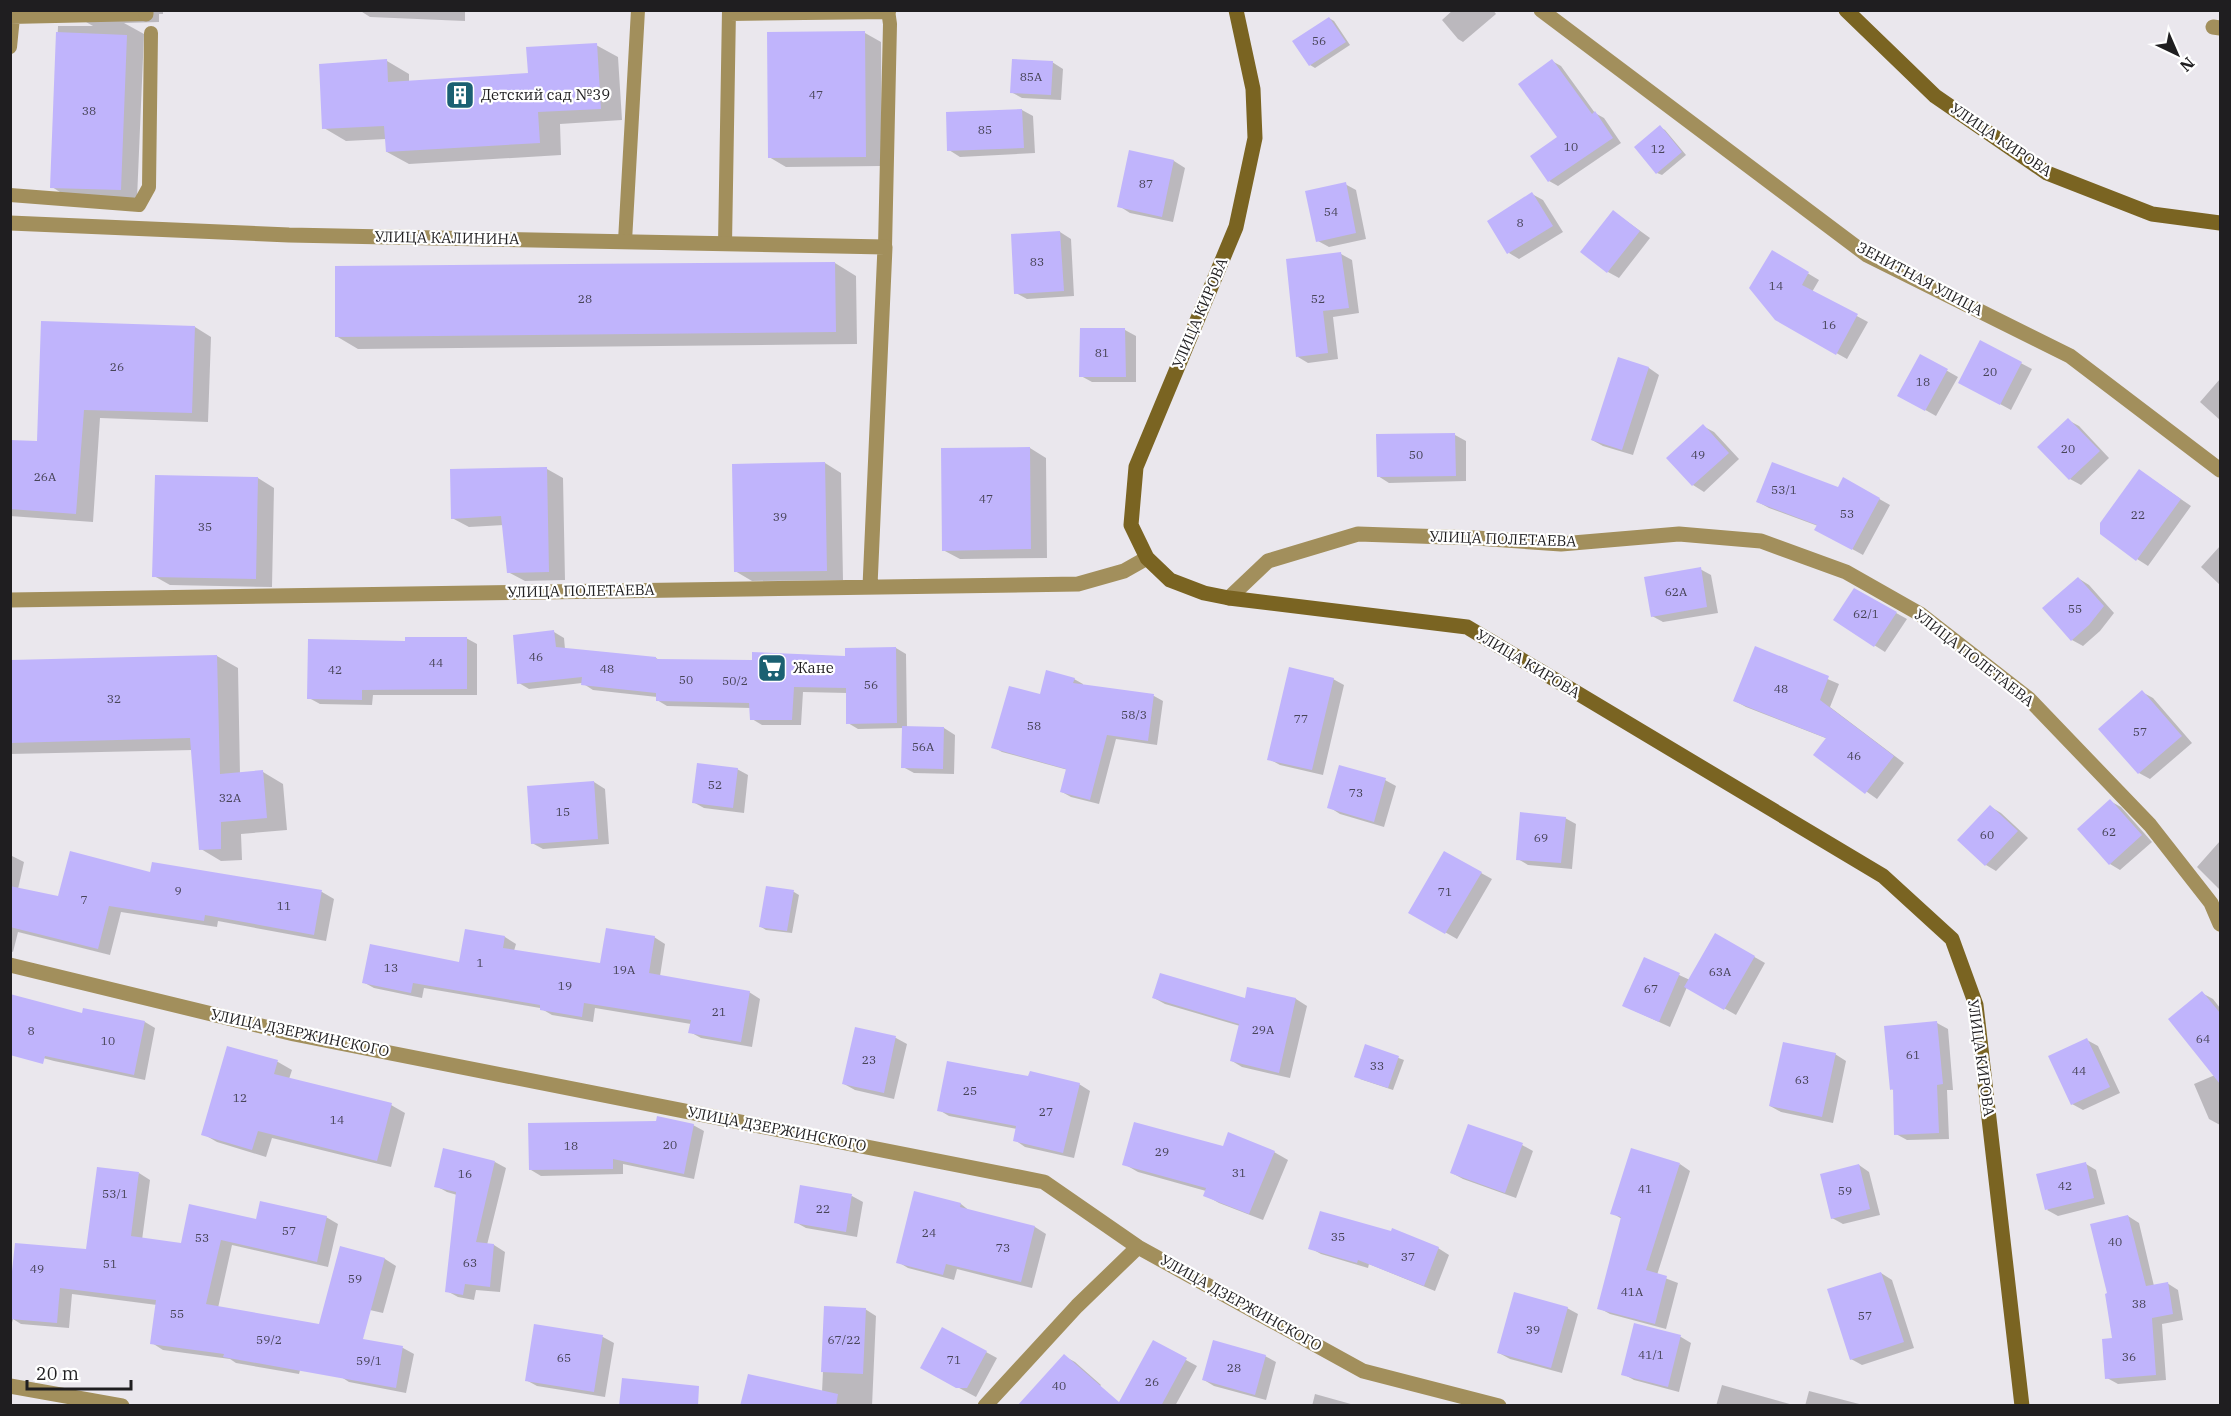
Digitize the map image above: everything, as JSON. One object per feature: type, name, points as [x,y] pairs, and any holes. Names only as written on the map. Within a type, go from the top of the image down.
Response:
[{"type":"main road","name":"УЛИЦА КИРОВА","points":[[1236,10],[1253,88],[1255,138],[1236,227],[1136,467],[1131,525],[1147,558],[1170,580],[1204,593],[1467,627],[1883,876],[1952,939],[1976,1005],[2022,1406]]},
{"type":"main road","name":"УЛИЦА КИРОВА","points":[[1846,10],[1935,96],[2047,173],[2152,214],[2220,223]]},
{"type":"street","name":"ЗЕНИТНАЯ УЛИЦА","points":[[1541,10],[1867,255],[2070,356],[2220,470]]},
{"type":"street","name":"УЛИЦА КАЛИНИНА","points":[[10,223],[289,235],[885,247]]},
{"type":"street","points":[[870,586],[885,247]]},
{"type":"street","name":"УЛИЦА ПОЛЕТАЕВА","points":[[1229,598],[1268,561],[1358,534],[1476,538],[1561,544],[1679,534],[1761,541],[1846,572],[1920,614],[2030,699],[2150,825],[2211,903],[2220,924]]},
{"type":"street","name":"УЛИЦА ПОЛЕТАЕВА","points":[[10,600],[1078,584],[1124,571],[1147,558]]},
{"type":"street","name":"УЛИЦА ДЗЕРЖИНСКОГО","points":[[10,965],[294,1034],[1044,1182],[1138,1247],[1363,1371],[1499,1406]]},
{"type":"street","points":[[985,1406],[1077,1306],[1138,1247]]},
{"type":"street","points":[[10,1386],[122,1406]]},
{"type":"lane","points":[[625,242],[638,10]]},
{"type":"lane","points":[[725,244],[729,12],[888,11],[890,24],[885,247]]},
{"type":"lane","points":[[10,47],[12,17],[146,12]]},
{"type":"lane","points":[[10,195],[139,205],[149,187],[151,33]]},
{"type":"building","points":[[1329,17],[1346,42],[1309,66],[1292,41]]},
{"type":"building","points":[[865,31],[866,157],[768,158],[767,32]]},
{"type":"building","points":[[56,32],[127,35],[121,190],[50,188]]},
{"type":"building","name":"Детский сад №39","points":[[597,43],[601,109],[538,112],[540,143],[386,152],[384,126],[322,129],[319,64],[387,59],[388,82],[528,73],[526,47]]},
{"type":"building","points":[[1012,59],[1053,61],[1051,95],[1010,93]]},
{"type":"building","points":[[1552,59],[1592,114],[1595,111],[1613,138],[1548,182],[1530,156],[1557,137],[1518,84]]},
{"type":"building","points":[[1022,109],[1024,148],[947,151],[946,112]]},
{"type":"building","points":[[1660,125],[1682,152],[1656,174],[1634,147]]},
{"type":"building","points":[[1129,150],[1174,160],[1162,217],[1117,207]]},
{"type":"building","points":[[1346,182],[1356,233],[1316,242],[1305,191]]},
{"type":"building","points":[[1532,192],[1553,226],[1507,254],[1487,221]]},
{"type":"building","points":[[1613,210],[1640,231],[1607,273],[1580,252]]},
{"type":"building","points":[[1060,231],[1064,291],[1014,294],[1011,234]]},
{"type":"building","points":[[1772,250],[1809,272],[1802,285],[1858,314],[1836,355],[1775,320],[1749,288]]},
{"type":"building","points":[[1341,252],[1349,308],[1323,311],[1328,353],[1296,357],[1286,259]]},
{"type":"building","points":[[835,262],[836,332],[335,337],[335,266]]},
{"type":"building","points":[[41,321],[195,326],[192,413],[84,410],[76,514],[10,509],[10,440],[37,441]]},
{"type":"building","points":[[1080,328],[1125,328],[1126,377],[1079,377]]},
{"type":"building","points":[[1980,340],[2022,362],[2000,405],[1958,383]]},
{"type":"building","points":[[1920,354],[1948,369],[1925,411],[1897,396]]},
{"type":"building","points":[[1618,357],[1649,367],[1622,450],[1591,440]]},
{"type":"building","points":[[2068,418],[2100,451],[2069,480],[2037,447]]},
{"type":"building","points":[[1703,424],[1729,453],[1692,486],[1666,458]]},
{"type":"building","points":[[1455,433],[1456,476],[1377,477],[1376,434]]},
{"type":"building","points":[[1030,447],[1031,549],[942,551],[941,448]]},
{"type":"building","points":[[825,462],[827,571],[734,572],[732,464]]},
{"type":"building","points":[[1772,462],[1838,487],[1843,477],[1880,498],[1852,550],[1814,530],[1817,525],[1756,502]]},
{"type":"building","points":[[547,467],[549,572],[507,573],[501,516],[451,519],[450,469]]},
{"type":"building","points":[[2139,469],[2181,499],[2136,561],[2100,534],[2100,523]]},
{"type":"building","points":[[155,475],[258,477],[256,579],[152,577]]},
{"type":"building","points":[[1701,567],[1707,607],[1651,617],[1644,577]]},
{"type":"building","points":[[2078,577],[2104,606],[2089,625],[2071,641],[2042,608]]},
{"type":"building","points":[[1854,588],[1897,612],[1874,647],[1833,620]]},
{"type":"building","points":[[554,630],[556,647],[656,657],[656,659],[752,660],[752,652],[845,656],[845,648],[896,647],[897,723],[846,724],[846,688],[794,687],[792,720],[750,720],[749,703],[656,701],[656,693],[581,685],[582,677],[517,684],[513,635]]},
{"type":"building","points":[[405,637],[467,637],[467,689],[362,690],[362,700],[307,699],[308,639],[405,641]]},
{"type":"building","points":[[1755,646],[1829,676],[1820,700],[1894,756],[1865,794],[1813,755],[1826,738],[1733,701]]},
{"type":"building","points":[[217,655],[220,774],[263,770],[267,818],[221,822],[221,849],[199,850],[190,738],[10,743],[10,660]]},
{"type":"building","points":[[1289,667],[1334,678],[1312,770],[1267,760]]},
{"type":"building","points":[[1046,670],[1075,678],[1073,683],[1154,694],[1148,741],[1107,735],[1090,800],[1060,792],[1066,769],[991,748],[1009,686],[1040,694]]},
{"type":"building","points":[[2142,690],[2182,736],[2138,774],[2098,729]]},
{"type":"building","points":[[902,726],[944,727],[943,769],[901,768]]},
{"type":"building","points":[[697,763],[738,768],[733,808],[692,803]]},
{"type":"building","points":[[1339,765],[1386,778],[1374,822],[1327,808]]},
{"type":"building","points":[[594,781],[598,839],[531,844],[527,786]]},
{"type":"building","points":[[2110,799],[2142,835],[2109,865],[2077,829]]},
{"type":"building","points":[[1990,805],[2018,831],[1985,866],[1957,840]]},
{"type":"building","points":[[1520,812],[1566,817],[1561,863],[1516,860]]},
{"type":"building","points":[[70,851],[150,872],[152,862],[322,890],[314,935],[205,915],[204,921],[109,906],[98,949],[10,927],[10,886],[58,896]]},
{"type":"building","points":[[1444,851],[1482,872],[1445,934],[1408,913]]},
{"type":"building","points":[[766,886],[794,890],[787,931],[759,927]]},
{"type":"building","points":[[606,928],[655,936],[649,973],[750,991],[741,1042],[688,1033],[691,1020],[584,1003],[582,1017],[540,1010],[540,1005],[413,983],[411,993],[362,983],[370,944],[459,962],[465,929],[505,936],[503,948],[600,963]]},
{"type":"building","points":[[1715,933],[1755,956],[1724,1010],[1684,987]]},
{"type":"building","points":[[1644,957],[1680,973],[1659,1022],[1622,1006]]},
{"type":"building","points":[[1160,973],[1245,998],[1247,987],[1296,998],[1279,1073],[1230,1061],[1239,1024],[1152,998]]},
{"type":"building","points":[[2202,991],[2220,1013],[2220,1084],[2168,1019]]},
{"type":"building","points":[[10,994],[82,1013],[83,1008],[145,1021],[134,1075],[45,1056],[43,1064],[10,1055]]},
{"type":"building","points":[[1937,1021],[1943,1084],[1937,1085],[1939,1133],[1894,1135],[1893,1089],[1890,1090],[1884,1026]]},
{"type":"building","points":[[855,1027],[896,1036],[884,1093],[842,1084]]},
{"type":"building","points":[[2087,1038],[2110,1087],[2071,1105],[2048,1056]]},
{"type":"building","points":[[1783,1042],[1836,1053],[1822,1117],[1769,1106]]},
{"type":"building","points":[[1365,1044],[1399,1056],[1388,1088],[1354,1077]]},
{"type":"building","points":[[227,1046],[278,1060],[274,1074],[392,1103],[377,1161],[258,1131],[252,1150],[201,1135]]},
{"type":"building","points":[[947,1061],[1028,1076],[1030,1071],[1080,1083],[1063,1153],[1013,1141],[1016,1126],[937,1111]]},
{"type":"building","points":[[657,1116],[694,1124],[684,1174],[613,1159],[613,1169],[529,1170],[528,1123],[656,1121]]},
{"type":"building","points":[[1134,1122],[1223,1146],[1228,1132],[1275,1151],[1249,1214],[1203,1196],[1206,1188],[1122,1165]]},
{"type":"building","points":[[1468,1124],[1523,1143],[1505,1193],[1450,1173]]},
{"type":"building","points":[[443,1148],[495,1161],[476,1242],[494,1244],[490,1287],[465,1284],[463,1295],[445,1292],[456,1192],[434,1187]]},
{"type":"building","points":[[1631,1148],[1680,1163],[1646,1270],[1667,1276],[1655,1324],[1597,1309],[1621,1217],[1610,1214]]},
{"type":"building","points":[[2086,1162],[2094,1198],[2045,1210],[2036,1174]]},
{"type":"building","points":[[1859,1164],[1870,1209],[1831,1219],[1820,1174]]},
{"type":"building","points":[[97,1167],[139,1172],[131,1236],[181,1243],[189,1204],[256,1219],[260,1201],[327,1216],[317,1262],[221,1240],[206,1304],[319,1324],[340,1246],[385,1258],[363,1339],[403,1346],[396,1388],[223,1357],[224,1354],[150,1344],[156,1300],[60,1288],[57,1323],[10,1319],[10,1290],[15,1243],[86,1249]]},
{"type":"building","points":[[800,1185],[852,1194],[846,1232],[794,1223]]},
{"type":"building","points":[[914,1191],[961,1203],[960,1207],[1035,1226],[1021,1282],[946,1264],[943,1275],[896,1263]]},
{"type":"building","points":[[1320,1211],[1391,1231],[1392,1228],[1439,1247],[1424,1286],[1358,1260],[1357,1263],[1308,1249]]},
{"type":"building","points":[[2128,1215],[2146,1286],[2168,1282],[2173,1314],[2152,1318],[2156,1375],[2105,1379],[2102,1339],[2112,1338],[2105,1294],[2107,1293],[2090,1224]]},
{"type":"building","points":[[1881,1272],[1904,1342],[1850,1360],[1827,1289]]},
{"type":"building","points":[[1514,1292],[1568,1307],[1551,1368],[1497,1353]]},
{"type":"building","points":[[824,1306],[866,1308],[863,1374],[821,1372]]},
{"type":"building","points":[[1634,1323],[1681,1335],[1668,1387],[1621,1375]]},
{"type":"building","points":[[534,1324],[603,1335],[594,1392],[525,1381]]},
{"type":"building","points":[[942,1327],[987,1351],[967,1388],[956,1388],[920,1368]]},
{"type":"building","points":[[1153,1340],[1187,1358],[1161,1406],[1017,1406],[1064,1354],[1119,1402]]},
{"type":"building","points":[[1213,1340],[1266,1355],[1255,1395],[1202,1380]]},
{"type":"building","points":[[748,1374],[838,1394],[836,1406],[740,1406]]},
{"type":"building","points":[[622,1378],[699,1386],[698,1406],[619,1406]]},
{"type":"place","name":"Детский сад №39","points":[[460,95]]},
{"type":"place","name":"Жане","points":[[772,668]]}]
